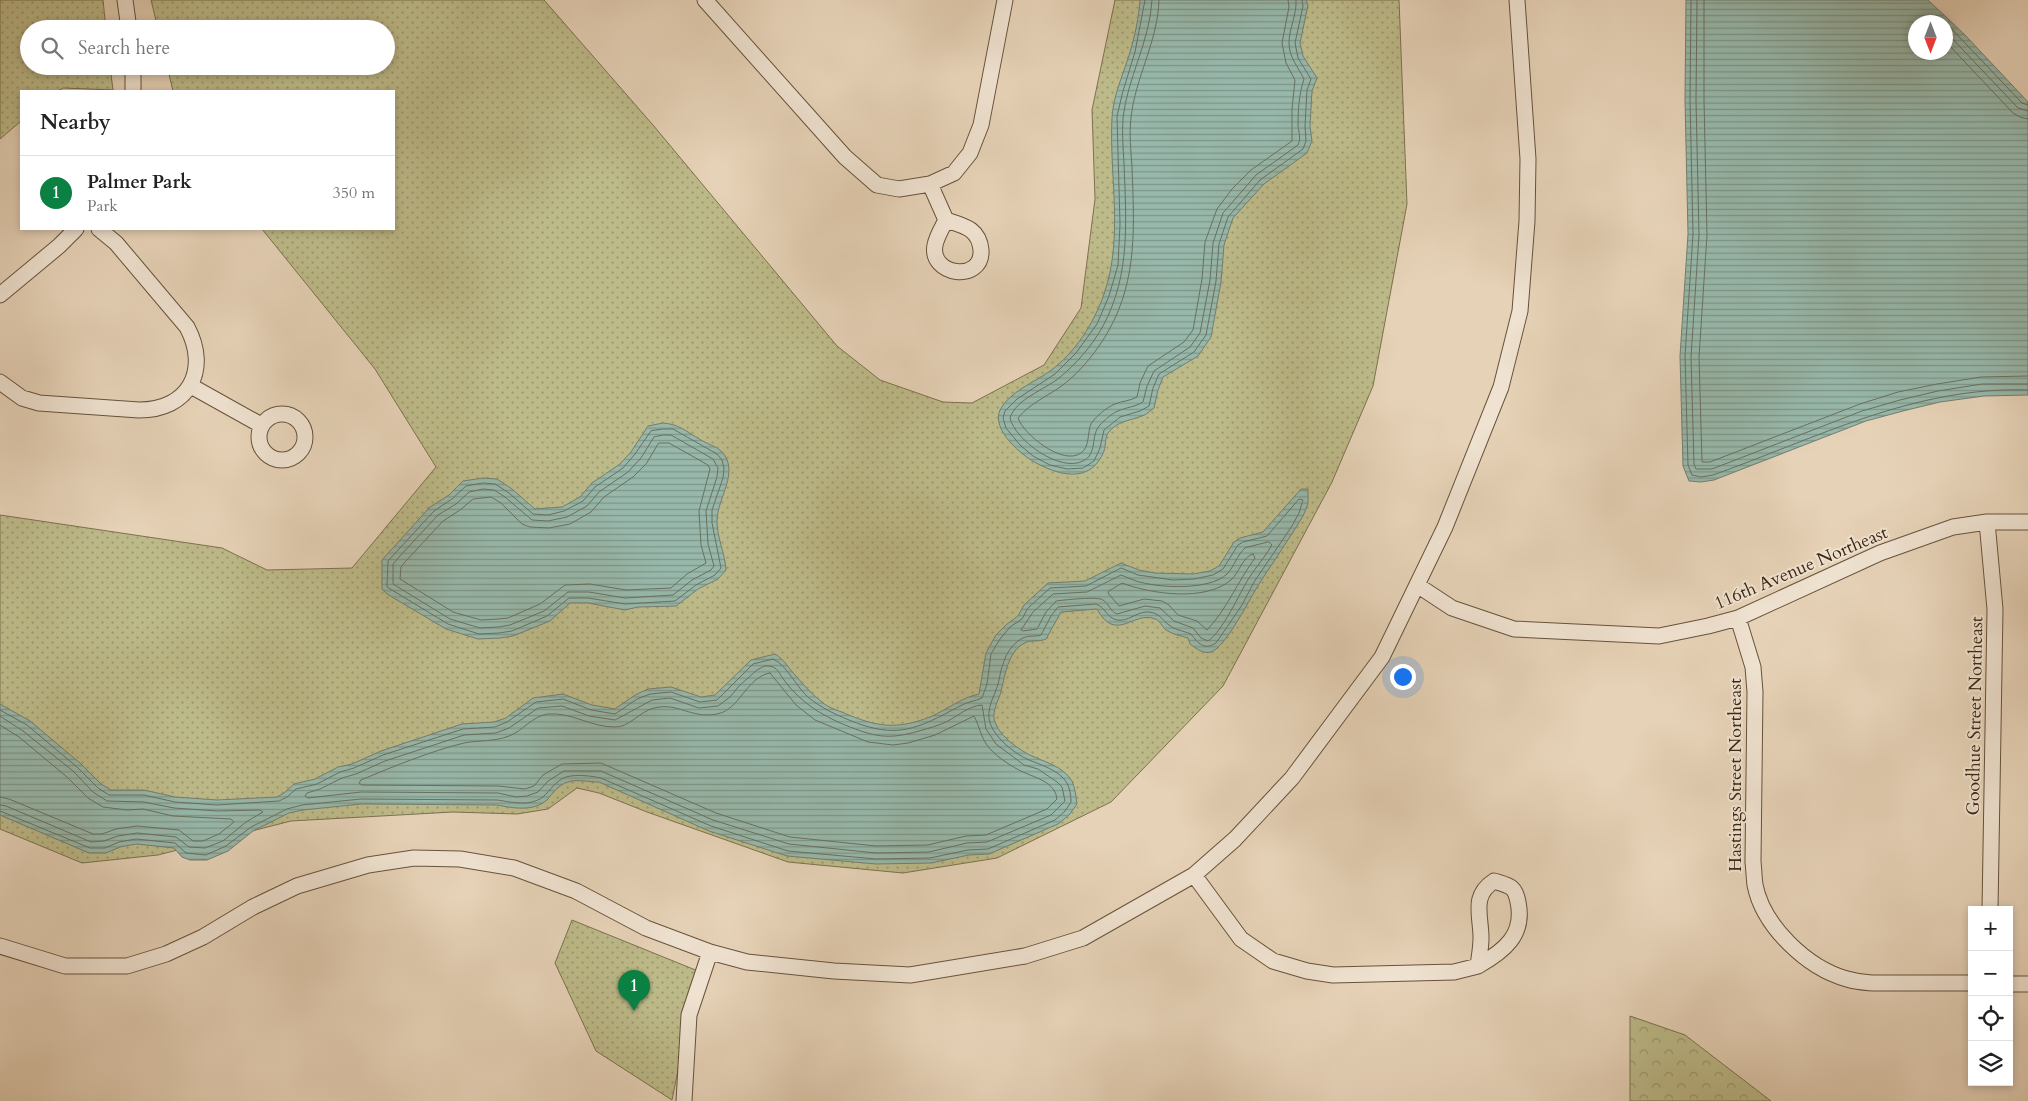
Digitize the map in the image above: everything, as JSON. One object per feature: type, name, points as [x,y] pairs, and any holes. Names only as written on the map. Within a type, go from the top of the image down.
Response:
[{"type":"street","points":[[125,0],[128,20]]},
{"type":"street","points":[[705,0],[845,157],[877,185],[899,189],[930,184],[954,173],[970,153],[981,125],[1005,0]]},
{"type":"street","points":[[0,946],[65,966],[127,966],[166,954],[203,937],[253,907],[297,886],[368,865],[414,858],[432,858],[460,859],[514,868],[576,891],[646,928],[710,952],[747,962],[834,972],[910,975],[1025,956],[1083,938],[1194,875],[1235,839],[1292,778],[1382,657],[1445,527],[1501,387],[1520,311],[1527,221],[1528,159],[1517,0]]},
{"type":"street","points":[[133,75],[133,90]]},
{"type":"street","points":[[930,184],[946,220]]},
{"type":"street","points":[[0,295],[59,246],[75,230]]},
{"type":"street","points":[[0,382],[7,389],[22,398],[39,403],[139,410],[152,410],[167,406],[191,386],[195,375],[197,354],[195,341],[188,327],[116,243],[100,230]]},
{"type":"street","points":[[191,386],[261,425]]},
{"type":"street","name":"116th Avenue Northeast","points":[[1417,585],[1452,608],[1514,629],[1660,636],[1738,618],[1880,553],[1953,528],[1987,522],[2028,522]]},
{"type":"street","name":"Goodhue Street Northeast","points":[[1987,522],[1995,609],[1990,906]]},
{"type":"street","name":"Hastings Street Northeast","points":[[1738,618],[1753,667],[1755,692],[1753,862],[1755,886],[1764,909],[1779,933],[1798,953],[1821,968],[1846,979],[1870,983],[1968,983]]},
{"type":"street","points":[[1194,875],[1241,939],[1273,961],[1307,971],[1333,975],[1454,972],[1478,966],[1496,955],[1510,941],[1517,930],[1521,916],[1516,891],[1509,886],[1494,881],[1485,888],[1480,898],[1481,938],[1478,966]]},
{"type":"street","points":[[684,1101],[689,1015],[710,952]]},
{"type":"street","points":[[2013,984],[2028,984]]},
{"type":"green space","points":[[0,0],[103,0],[105,20],[20,20],[20,75],[111,75],[113,90],[63,88],[60,90],[20,90],[20,122],[0,139]]},
{"type":"green space","points":[[151,0],[544,0],[653,125],[837,346],[880,380],[943,402],[972,403],[1044,365],[1081,308],[1095,199],[1092,110],[1115,0],[1399,0],[1407,204],[1373,386],[1332,482],[1223,686],[1111,802],[997,858],[903,873],[788,862],[599,793],[577,788],[548,809],[517,814],[453,812],[291,821],[158,855],[82,863],[0,829],[0,515],[222,548],[267,570],[352,568],[436,467],[375,369],[263,230],[395,230],[395,90],[173,90],[169,75],[395,75],[395,20],[156,20]]},
{"type":"green space","points":[[572,920],[698,971],[672,1100],[596,1051],[555,963]]},
{"type":"green space","points":[[1630,1016],[1685,1035],[1771,1101],[1630,1101]]},
{"type":"water","points":[[1140,0],[1306,0],[1308,5],[1300,43],[1303,56],[1317,78],[1312,91],[1310,126],[1312,141],[1307,153],[1264,184],[1233,218],[1224,245],[1221,282],[1211,337],[1198,356],[1163,377],[1154,408],[1145,415],[1119,424],[1112,429],[1107,435],[1104,451],[1099,461],[1092,468],[1076,474],[1067,474],[1038,464],[1024,455],[1004,434],[998,418],[1000,410],[1010,398],[1050,371],[1068,355],[1083,337],[1095,316],[1104,294],[1110,272],[1115,229],[1112,140],[1113,109],[1134,39]]},
{"type":"water","points":[[1686,0],[1928,0],[1944,15],[1908,15],[1908,60],[1953,60],[1953,24],[2028,102],[2028,395],[1984,396],[1940,402],[1903,411],[1866,421],[1714,480],[1689,481],[1683,466],[1680,356],[1688,234],[1685,100]]},
{"type":"water","points":[[663,423],[687,431],[719,449],[727,459],[729,467],[729,476],[717,521],[726,570],[718,579],[698,589],[676,606],[638,607],[625,610],[588,603],[570,603],[550,621],[513,636],[478,639],[446,629],[387,594],[382,589],[382,560],[430,507],[449,495],[463,481],[483,478],[497,479],[535,509],[562,507],[580,497],[592,483],[620,464],[631,452],[648,426]]},
{"type":"water","points":[[1301,489],[1308,489],[1308,504],[1303,516],[1224,641],[1211,652],[1203,652],[1190,644],[1188,638],[1168,631],[1157,620],[1147,617],[1125,624],[1111,624],[1104,619],[1097,609],[1061,612],[1046,639],[1027,642],[1016,650],[1009,661],[994,713],[994,720],[1006,738],[1018,748],[1053,765],[1068,776],[1074,786],[1077,804],[1069,815],[1058,824],[989,854],[969,855],[931,863],[876,864],[787,856],[709,831],[599,782],[579,781],[564,783],[547,800],[529,808],[497,805],[361,804],[303,810],[289,813],[253,831],[228,851],[207,860],[190,860],[182,857],[174,848],[136,844],[120,847],[106,853],[89,853],[0,815],[0,704],[30,721],[80,763],[101,784],[111,790],[144,790],[175,797],[217,800],[277,797],[294,784],[315,779],[338,767],[352,764],[381,751],[462,724],[494,722],[506,718],[533,698],[563,694],[592,705],[615,709],[635,695],[648,689],[671,687],[701,697],[715,695],[751,660],[775,654],[784,661],[812,694],[830,708],[877,724],[907,724],[930,717],[966,698],[979,694],[986,653],[996,635],[1018,616],[1024,605],[1048,583],[1085,581],[1121,563],[1139,570],[1155,573],[1193,574],[1210,571],[1219,566],[1234,542],[1240,538],[1263,532]]},
{"type":"place","name":"Palmer Park","points":[[634,1011]]}]
